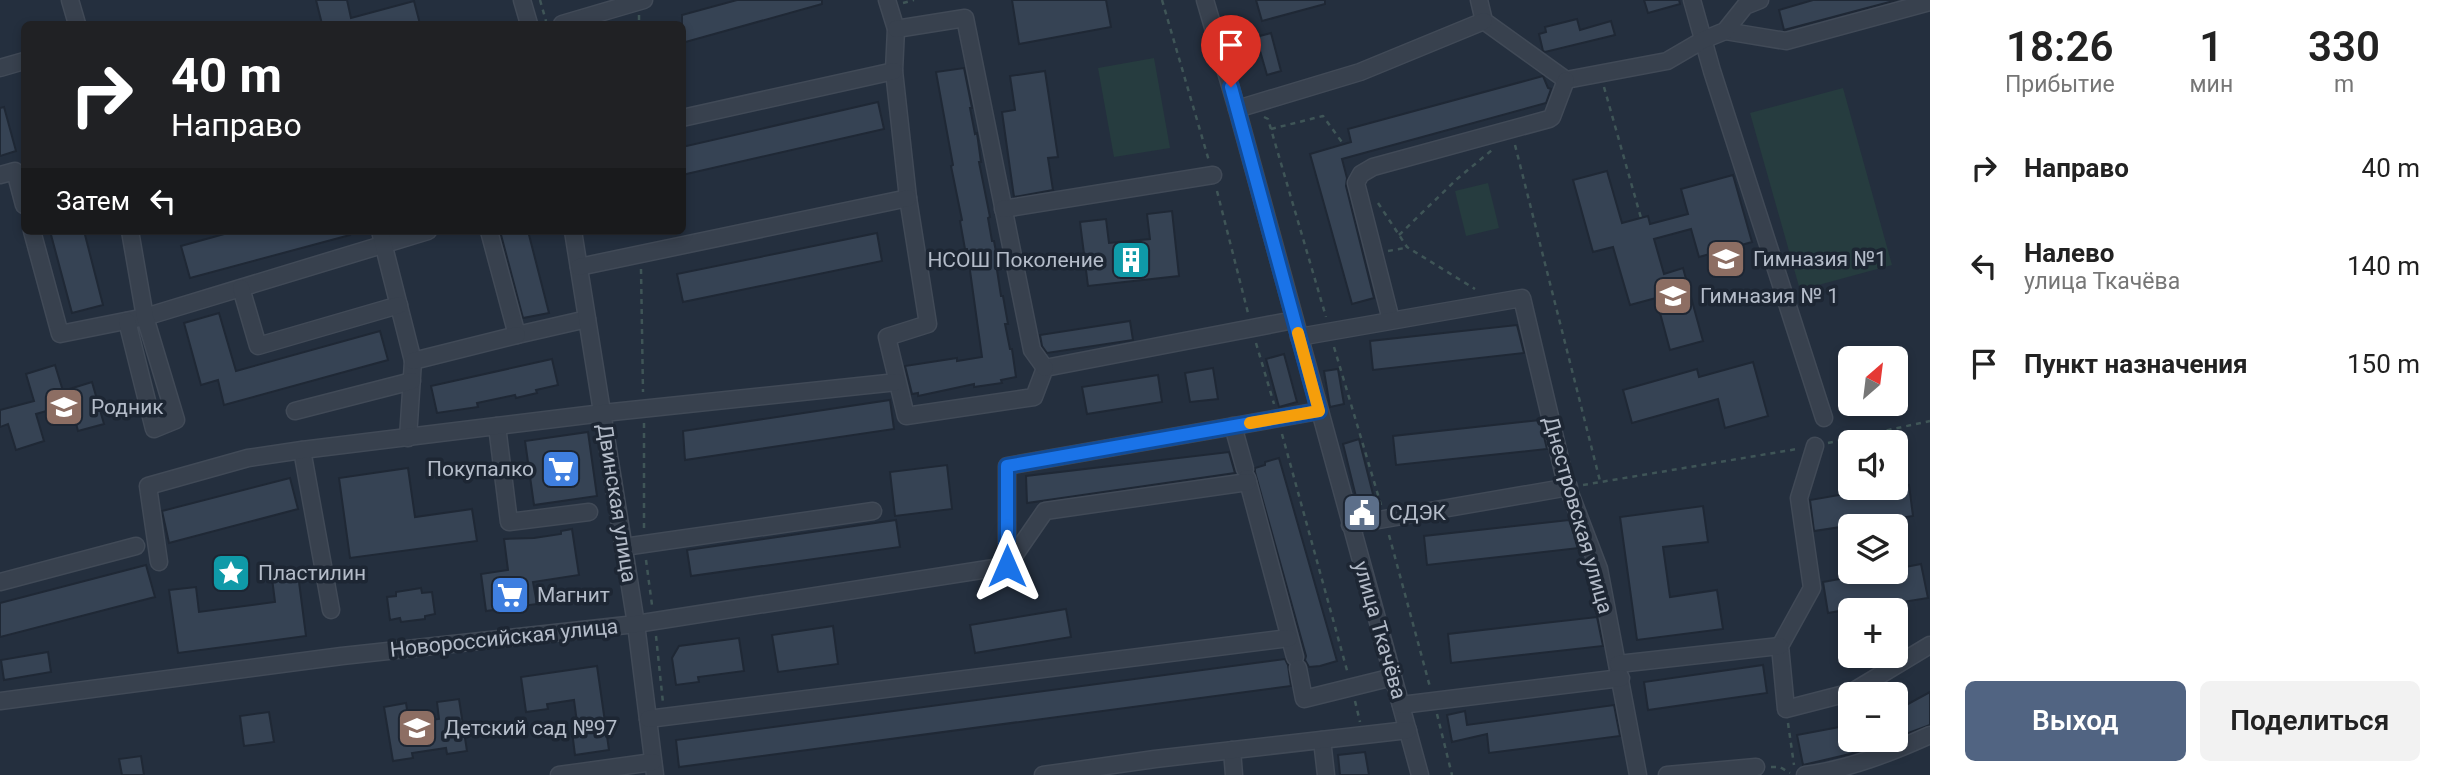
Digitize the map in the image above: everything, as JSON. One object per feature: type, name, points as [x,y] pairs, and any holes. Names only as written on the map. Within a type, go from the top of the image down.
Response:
[{"type":"street","points":[[70,0],[76,21]]},
{"type":"street","points":[[522,0],[528,21]]},
{"type":"street","points":[[572,21],[644,0]]},
{"type":"street","name":"улица Ткачёва","points":[[1205,0],[1420,775]]},
{"type":"street","points":[[1479,0],[1484,21],[1566,80],[1667,61],[1703,40],[1725,31],[1745,6],[1759,0]]},
{"type":"street","points":[[1692,0],[1824,418]]},
{"type":"street","points":[[1725,31],[1786,41],[1930,2]]},
{"type":"street","points":[[888,4],[896,29],[894,71],[908,198],[928,324],[887,337],[906,416],[1034,397],[1045,368]]},
{"type":"street","points":[[896,29],[965,18],[1032,350],[1045,368]]},
{"type":"street","points":[[1237,109],[1360,72],[1484,21]]},
{"type":"street","points":[[0,68],[21,62]]},
{"type":"street","points":[[686,117],[894,71]]},
{"type":"street","points":[[1391,320],[1356,183],[1360,176],[1373,167],[1552,117],[1566,80]]},
{"type":"street","points":[[0,176],[15,172],[21,194]]},
{"type":"street","points":[[1003,209],[1213,175]]},
{"type":"street","points":[[579,267],[908,198]]},
{"type":"street","points":[[33,235],[60,334],[145,317],[241,288],[382,238],[402,235]]},
{"type":"street","points":[[127,321],[154,429],[176,420],[145,317],[131,235]]},
{"type":"street","points":[[490,235],[517,335]]},
{"type":"street","name":"Двинская улица","points":[[574,235],[636,624],[654,769]]},
{"type":"street","points":[[382,238],[414,361],[408,438]]},
{"type":"street","points":[[241,288],[258,345],[399,305]]},
{"type":"street","name":"Днестровская улица","points":[[1496,302],[1521,298],[1565,480],[1599,569],[1638,775]]},
{"type":"street","points":[[1299,337],[1496,302]]},
{"type":"street","points":[[414,361],[587,319]]},
{"type":"street","points":[[1045,368],[1294,320]]},
{"type":"street","points":[[295,411],[412,381]]},
{"type":"street","points":[[159,562],[148,486],[248,458],[603,413],[897,382]]},
{"type":"street","points":[[1007,566],[1007,466],[1319,411]]},
{"type":"street","points":[[497,426],[509,522],[590,512]]},
{"type":"street","points":[[1233,426],[1304,699],[1393,677]]},
{"type":"street","points":[[1815,446],[1799,498],[1812,588],[1780,646],[1786,709],[1852,692],[1930,645]]},
{"type":"street","points":[[302,450],[331,610]]},
{"type":"street","points":[[1007,566],[1045,511],[1246,476]]},
{"type":"street","points":[[1350,525],[1569,487]]},
{"type":"street","points":[[624,547],[873,511]]},
{"type":"street","points":[[0,582],[136,546]]},
{"type":"street","name":"Новороссийская улица","points":[[0,701],[342,656],[636,624],[1007,566]]},
{"type":"street","points":[[648,719],[1289,638]]},
{"type":"street","points":[[1401,705],[1780,646]]},
{"type":"street","points":[[1043,775],[1156,767],[1232,750],[1408,730]]},
{"type":"street","points":[[1805,775],[1830,771],[1889,754],[1930,735]]},
{"type":"street","points":[[1322,740],[1326,775]]},
{"type":"street","points":[[1232,750],[1234,775]]},
{"type":"street","points":[[1667,775],[1756,767]]},
{"type":"street","points":[[561,775],[654,769]]},
{"type":"path","points":[[540,0],[546,21]]},
{"type":"path","points":[[1162,0],[1213,175],[1252,328],[1364,735]]},
{"type":"path","points":[[1601,73],[1641,218]]},
{"type":"path","points":[[1271,129],[1323,116],[1344,145]]},
{"type":"path","points":[[1268,119],[1385,519],[1452,775]]},
{"type":"path","points":[[1511,128],[1600,482]]},
{"type":"path","points":[[1399,235],[1457,179],[1494,149]]},
{"type":"path","points":[[1360,176],[1407,247],[1496,302]]},
{"type":"path","points":[[641,254],[645,544],[665,717]]},
{"type":"path","points":[[1569,487],[1815,446],[1930,421]]},
{"type":"path","points":[[1789,733],[1794,775]]},
{"type":"path","points":[[1756,767],[1780,767],[1794,775]]},
{"type":"green space","points":[[1154,58],[1170,148],[1114,157],[1098,68]]},
{"type":"green space","points":[[1843,88],[1892,265],[1800,290],[1750,113]]},
{"type":"green space","points":[[1488,183],[1499,228],[1466,236],[1455,191]]},
{"type":"building","points":[[316,0],[347,0],[351,18],[414,1],[419,21],[321,21]]},
{"type":"building","points":[[737,0],[822,0],[822,4],[686,42],[686,21],[682,21],[682,15]]},
{"type":"building","points":[[1012,0],[1106,0],[1111,27],[1019,44]]},
{"type":"building","points":[[1256,0],[1325,0],[1325,4],[1262,21]]},
{"type":"building","points":[[1644,0],[1679,0],[1680,4],[1648,13]]},
{"type":"building","points":[[1813,0],[1897,0],[1784,30],[1779,10]]},
{"type":"building","points":[[1577,19],[1580,30],[1611,21],[1615,35],[1543,51],[1539,34],[1546,32],[1545,27]]},
{"type":"building","points":[[1271,33],[1281,71],[1267,75],[1256,37]]},
{"type":"building","points":[[964,68],[1016,377],[1001,380],[1002,383],[974,387],[974,384],[918,396],[918,393],[912,394],[905,366],[982,357],[967,249],[936,72]]},
{"type":"building","points":[[1045,71],[1058,157],[1048,158],[1053,190],[1014,197],[1002,112],[1015,110],[1010,76]]},
{"type":"building","points":[[1543,76],[1551,89],[1546,103],[1342,159],[1347,178],[1346,186],[1374,298],[1352,304],[1310,154],[1351,142],[1348,129]]},
{"type":"building","points":[[878,102],[884,129],[686,174],[686,146]]},
{"type":"building","points":[[4,107],[16,151],[0,156],[0,108]]},
{"type":"building","name":"Гимназия № 1","points":[[1607,171],[1622,223],[1648,216],[1650,224],[1688,214],[1681,189],[1733,175],[1752,242],[1699,257],[1691,229],[1654,239],[1664,274],[1683,268],[1703,341],[1670,350],[1656,298],[1630,305],[1613,247],[1593,252],[1573,180]]},
{"type":"building","name":"НСОШ Поколение","points":[[1172,211],[1179,276],[1088,286],[1080,222],[1106,219],[1109,243],[1150,239],[1147,214]]},
{"type":"building","points":[[877,233],[882,261],[683,302],[677,274]]},
{"type":"building","points":[[51,235],[85,235],[103,305],[72,313]]},
{"type":"building","points":[[221,235],[350,235],[190,278],[181,246]]},
{"type":"building","points":[[501,235],[529,235],[549,313],[523,318]]},
{"type":"building","points":[[219,313],[236,371],[380,331],[388,360],[224,405],[218,380],[201,385],[184,323]]},
{"type":"building","points":[[1130,321],[1133,340],[1047,353],[1042,346],[1040,335]]},
{"type":"building","points":[[1517,325],[1524,353],[1373,370],[1370,341]]},
{"type":"building","points":[[1284,354],[1297,402],[1279,407],[1266,359]]},
{"type":"building","points":[[552,359],[558,385],[516,398],[515,395],[477,403],[478,407],[437,413],[431,386]]},
{"type":"building","points":[[1753,362],[1768,416],[1725,428],[1718,399],[1632,423],[1623,390],[1697,369],[1699,377]]},
{"type":"building","points":[[55,365],[63,391],[92,382],[104,424],[78,431],[71,404],[36,414],[44,441],[16,450],[8,424],[0,427],[0,410],[34,401],[26,374]]},
{"type":"building","points":[[1213,368],[1218,399],[1190,402],[1185,373]]},
{"type":"building","points":[[1338,369],[1344,404],[1330,407],[1324,371]]},
{"type":"building","points":[[1158,375],[1162,402],[1087,414],[1082,387]]},
{"type":"building","points":[[890,400],[894,429],[685,460],[683,431]]},
{"type":"building","points":[[1540,420],[1547,449],[1396,465],[1393,436]]},
{"type":"building","name":"Покупалко","points":[[588,432],[597,496],[534,505],[525,441]]},
{"type":"building","points":[[1359,439],[1377,510],[1360,513],[1343,444]]},
{"type":"building","points":[[1229,452],[1235,473],[1027,503],[1026,476]]},
{"type":"building","points":[[1279,458],[1337,661],[1320,666],[1309,667],[1305,660],[1255,472],[1255,468],[1265,465],[1265,462]]},
{"type":"building","points":[[947,465],[952,509],[895,516],[890,472]]},
{"type":"building","points":[[408,468],[415,517],[472,509],[477,541],[350,558],[339,478]]},
{"type":"building","points":[[290,478],[298,509],[169,543],[162,511]]},
{"type":"building","points":[[1908,485],[1913,516],[1838,514],[1838,527],[1814,531],[1810,500],[1838,495],[1838,500],[1908,500]]},
{"type":"building","points":[[1703,506],[1708,542],[1663,547],[1670,597],[1717,590],[1723,629],[1637,640],[1620,517]]},
{"type":"building","points":[[896,520],[900,547],[691,576],[687,550]]},
{"type":"building","points":[[1569,520],[1579,548],[1427,565],[1424,536]]},
{"type":"building","points":[[572,529],[579,575],[533,582],[537,604],[486,611],[481,574],[508,570],[504,539],[534,538],[561,534],[561,531]]},
{"type":"building","points":[[1921,564],[1928,598],[1908,601],[1908,598],[1838,598],[1838,611],[1828,613],[1823,582],[1838,579],[1838,584],[1908,584],[1908,566]]},
{"type":"building","points":[[146,565],[155,597],[0,637],[0,603]]},
{"type":"building","points":[[298,574],[306,636],[178,653],[169,590],[196,587],[199,612],[275,602],[272,578]]},
{"type":"building","points":[[421,588],[422,593],[432,592],[435,614],[425,616],[425,619],[401,622],[400,618],[390,620],[387,597],[396,596],[396,592]]},
{"type":"building","points":[[1066,609],[1071,637],[975,653],[970,625]]},
{"type":"building","points":[[1597,617],[1603,646],[1451,663],[1448,634]]},
{"type":"building","points":[[833,626],[838,664],[778,672],[772,635]]},
{"type":"building","points":[[739,638],[744,671],[698,677],[699,682],[676,685],[672,658],[679,646]]},
{"type":"building","points":[[48,652],[51,672],[4,680],[1,660]]},
{"type":"building","points":[[1285,659],[1291,686],[679,767],[676,740]]},
{"type":"building","points":[[1763,665],[1767,693],[1648,710],[1644,682]]},
{"type":"building","points":[[597,666],[609,750],[575,755],[572,731],[578,730],[574,700],[547,704],[548,709],[526,712],[521,677]]},
{"type":"building","points":[[1930,692],[1930,725],[1908,733],[1908,704]]},
{"type":"building","name":"Детский сад №97","points":[[459,699],[467,751],[447,754],[446,748],[412,753],[413,758],[393,761],[384,707],[406,703],[409,723],[439,719],[437,702]]},
{"type":"building","points":[[1614,705],[1620,736],[1489,753],[1487,734],[1452,742],[1447,715],[1465,711],[1467,725]]},
{"type":"building","points":[[269,712],[274,742],[244,746],[240,716]]},
{"type":"building","points":[[1838,727],[1838,752],[1856,752],[1803,765],[1797,735]]},
{"type":"building","points":[[1365,752],[1369,775],[1340,775],[1338,755]]},
{"type":"building","points":[[141,756],[144,775],[122,775],[119,759]]},
{"type":"slow traffic","points":[[1250,423],[1319,411],[1298,333]]},
{"type":"place","name":"Гимназия №1","points":[[1726,259]]},
{"type":"place","name":"НСОШ Поколение","points":[[1131,260]]},
{"type":"place","name":"Гимназия № 1","points":[[1673,296]]},
{"type":"place","name":"Родник","points":[[64,407]]},
{"type":"place","name":"Покупалко","points":[[561,469]]},
{"type":"place","name":"СДЭК","points":[[1362,513]]},
{"type":"place","name":"Пластилин","points":[[231,573]]},
{"type":"place","name":"Магнит","points":[[510,595]]},
{"type":"place","name":"Детский сад №97","points":[[417,728]]},
{"type":"route","points":[[1007,566],[1007,466],[1319,411],[1231,87]]}]
